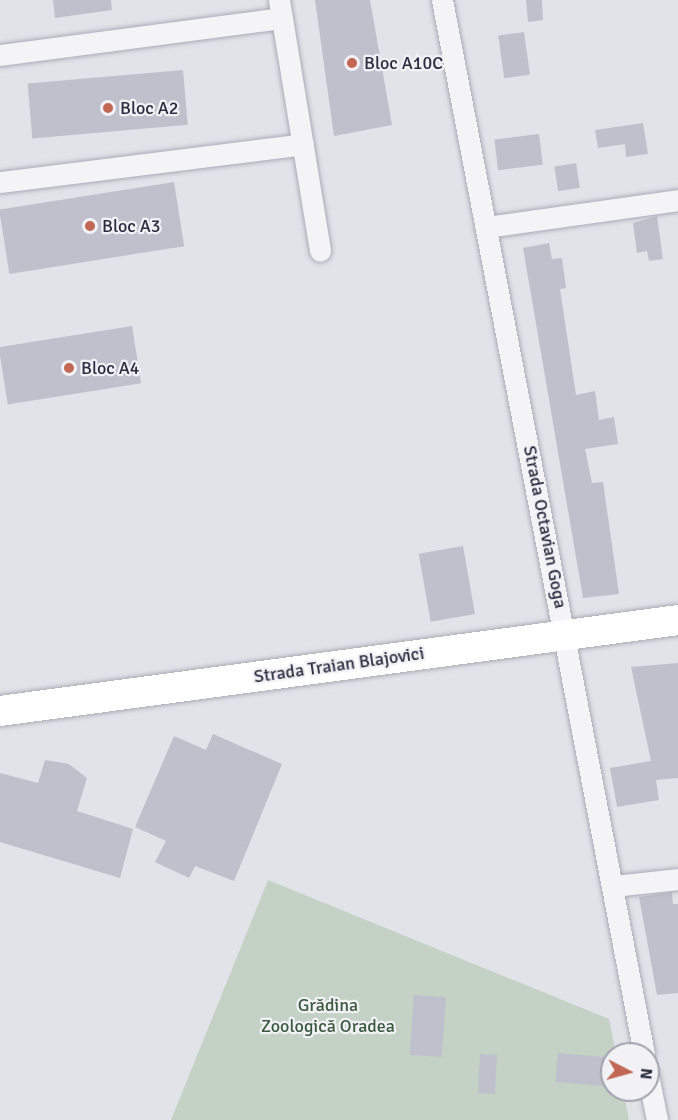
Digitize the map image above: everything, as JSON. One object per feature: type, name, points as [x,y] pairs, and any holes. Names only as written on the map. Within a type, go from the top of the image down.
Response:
[{"type":"street","name":"Strada Octavian Goga","points":[[442,0],[566,632],[642,1042]]},
{"type":"street","points":[[0,55],[281,9],[320,251]]},
{"type":"street","points":[[0,182],[303,144]]},
{"type":"street","points":[[487,227],[678,200]]},
{"type":"street","name":"Strada Traian Blajovici","points":[[0,711],[566,632],[678,620]]},
{"type":"street","points":[[613,886],[678,879]]},
{"type":"street","points":[[653,1102],[657,1120]]},
{"type":"green space","name":"Grădina Zoologică Oradea","points":[[268,880],[609,1019],[614,1042],[600,1042],[600,1102],[625,1102],[629,1120],[171,1120]]},
{"type":"building","points":[[53,0],[111,0],[112,10],[55,18]]},
{"type":"building","name":"Bloc A10C","points":[[315,0],[370,0],[392,125],[334,136]]},
{"type":"building","points":[[526,0],[542,0],[543,20],[528,22]]},
{"type":"building","points":[[524,32],[530,75],[504,78],[498,36]]},
{"type":"building","name":"Bloc A2","points":[[183,70],[188,125],[32,138],[28,84]]},
{"type":"building","points":[[643,123],[648,154],[626,157],[625,144],[598,148],[595,130]]},
{"type":"building","points":[[539,134],[543,165],[498,170],[494,139]]},
{"type":"building","points":[[576,163],[580,188],[558,191],[554,166]]},
{"type":"building","name":"Bloc A3","points":[[174,182],[184,246],[9,274],[0,210]]},
{"type":"building","points":[[657,216],[663,259],[649,261],[647,251],[637,253],[633,223]]},
{"type":"building","points":[[549,243],[552,259],[562,258],[566,288],[560,289],[576,395],[595,391],[599,420],[614,417],[618,444],[585,449],[592,483],[603,482],[619,594],[583,598],[523,248]]},
{"type":"building","name":"Bloc A4","points":[[132,326],[141,383],[8,404],[0,347]]},
{"type":"building","points":[[463,546],[475,614],[431,622],[419,554]]},
{"type":"building","points":[[678,663],[678,778],[656,780],[659,800],[617,807],[610,768],[651,761],[631,667]]},
{"type":"building","points":[[213,734],[282,764],[234,881],[195,866],[189,878],[155,862],[166,841],[135,827],[174,736],[206,750]]},
{"type":"building","points":[[45,760],[69,764],[87,778],[77,811],[133,829],[120,878],[0,842],[0,773],[38,783]]},
{"type":"building","points":[[672,892],[673,904],[678,904],[678,993],[657,995],[639,897]]},
{"type":"building","points":[[414,995],[446,997],[442,1057],[410,1055]]},
{"type":"building","points":[[558,1053],[600,1057],[600,1086],[555,1082]]},
{"type":"building","points":[[480,1054],[497,1055],[495,1094],[478,1093]]},
{"type":"place","name":"Bloc A10C","points":[[352,63]]},
{"type":"place","name":"Bloc A2","points":[[108,108]]},
{"type":"place","name":"Bloc A3","points":[[90,226]]},
{"type":"place","name":"Bloc A4","points":[[69,368]]}]
